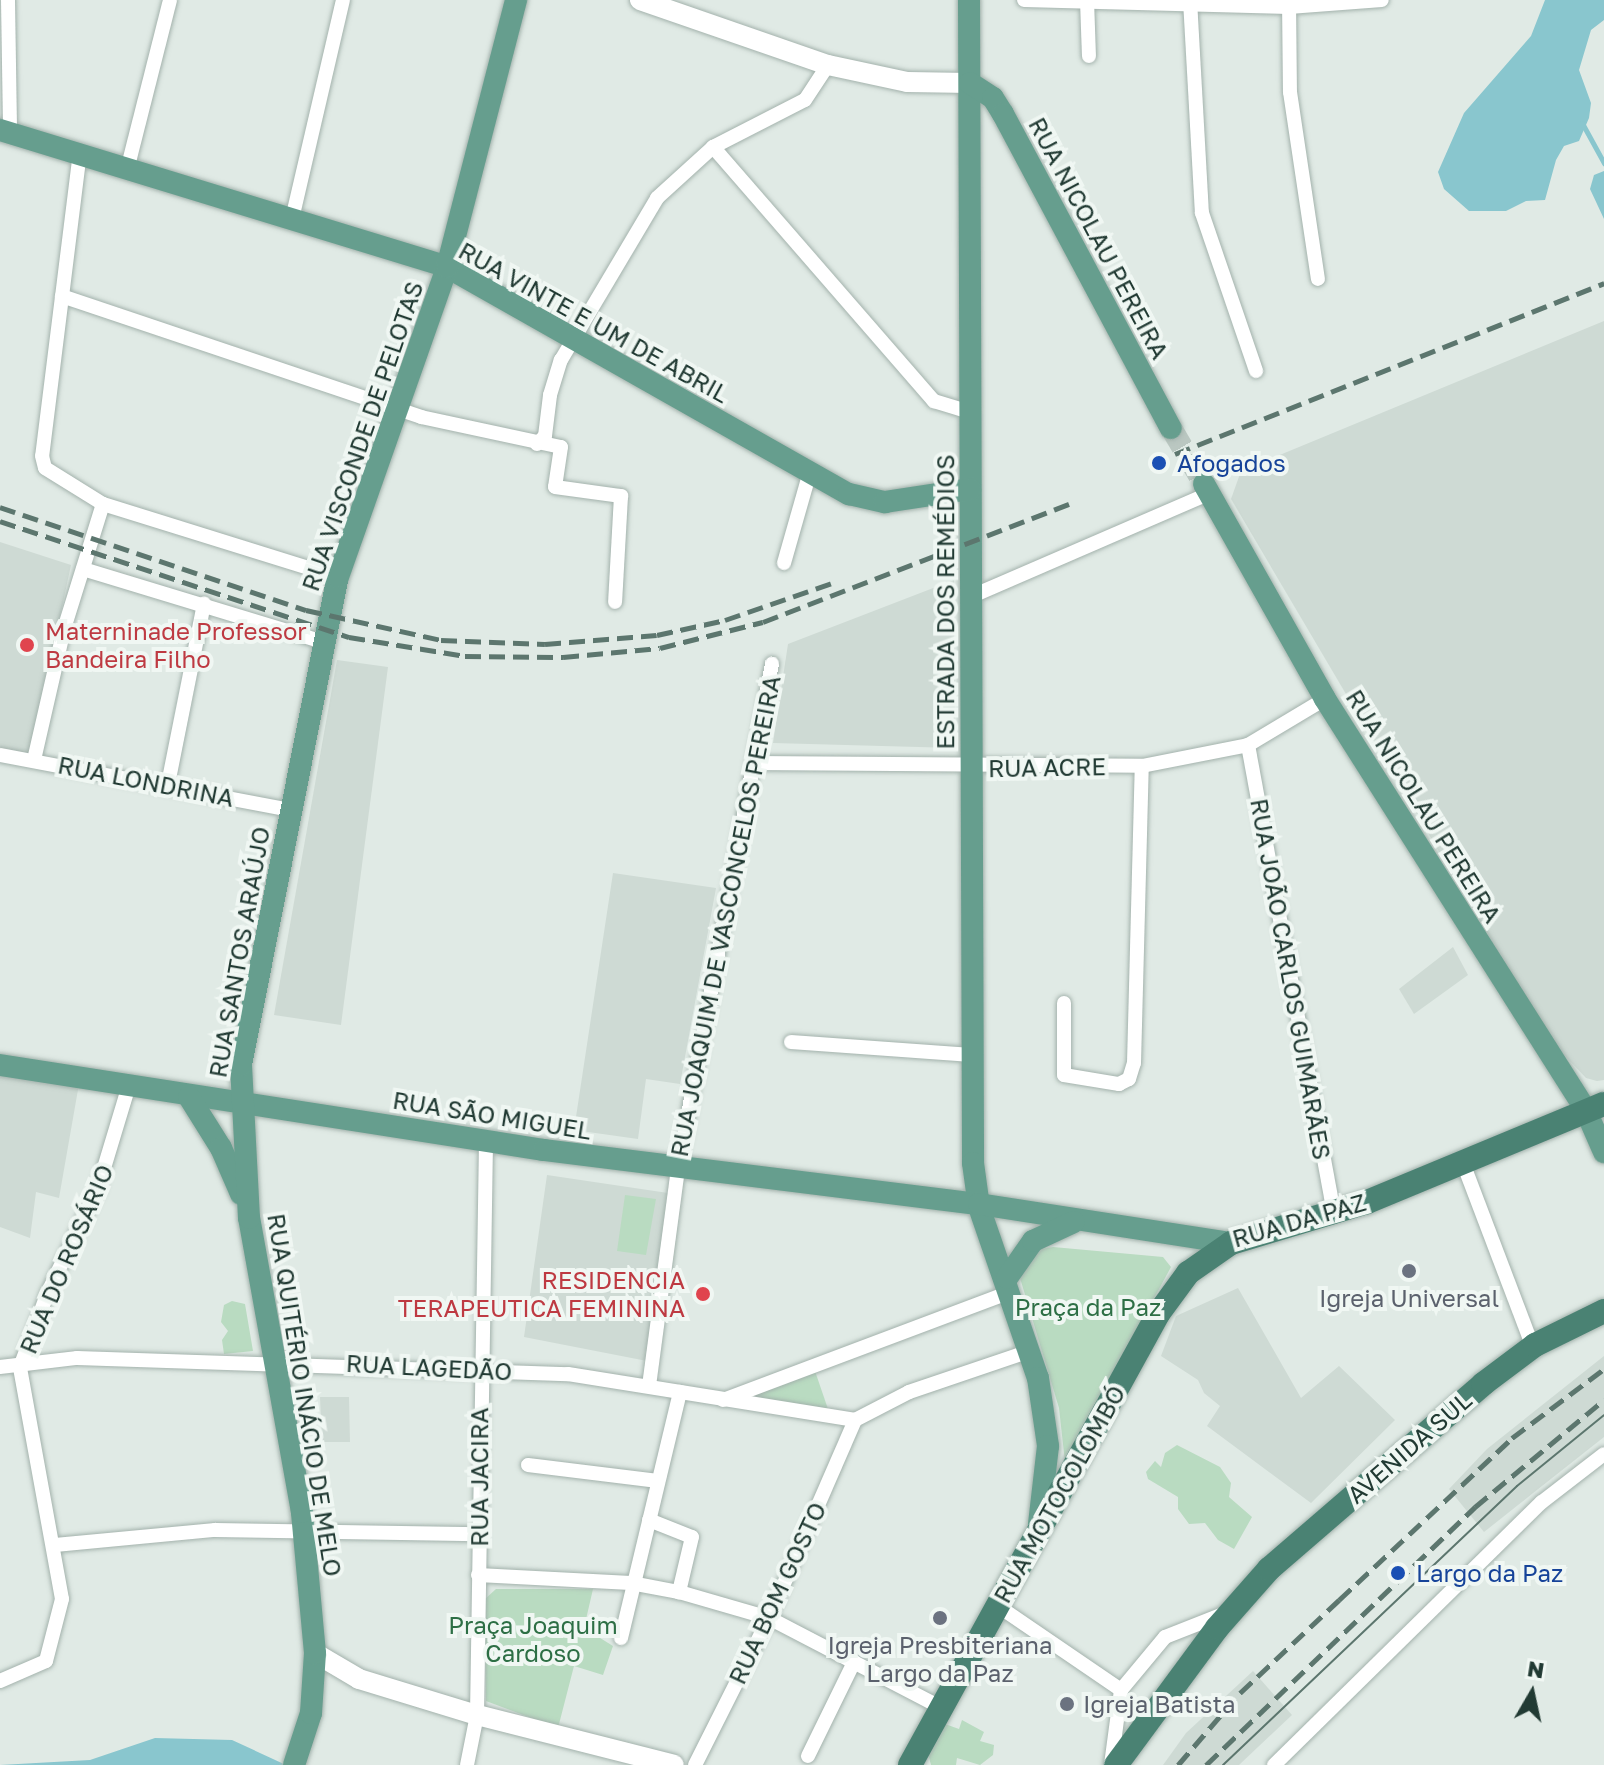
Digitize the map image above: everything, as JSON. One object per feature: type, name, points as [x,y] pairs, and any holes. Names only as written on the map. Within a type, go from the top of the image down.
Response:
[{"type":"highway","name":"RUA DA PAZ","points":[[1231,1243],[1334,1213],[1595,1107]]},
{"type":"highway","name":"RUA MOTOCOLOMBÓ","points":[[910,1765],[998,1606],[1039,1524],[1158,1314],[1188,1273],[1231,1243]]},
{"type":"highway","name":"AVENIDA SUL","points":[[1114,1765],[1233,1609],[1306,1536],[1533,1347],[1604,1311]]},
{"type":"main road","points":[[640,0],[828,65],[907,82],[970,83]]},
{"type":"main road","name":"ESTRADA DOS REMÉDIOS","points":[[969,0],[972,1055],[973,1163],[979,1204]]},
{"type":"main road","name":"RUA VISCONDE DE PELOTAS","points":[[291,810],[338,577],[394,409],[447,267],[519,4]]},
{"type":"main road","name":"RUA NICOLAU PEREIRA","points":[[970,83],[993,98],[1003,114],[1171,428]]},
{"type":"main road","name":"RUA VINTE E UM DE ABRIL","points":[[5,132],[128,166],[447,267],[575,336],[809,475],[867,501],[970,489]]},
{"type":"main road","name":"RUA NICOLAU PEREIRA","points":[[1207,488],[1325,699],[1595,1107],[1604,1152]]},
{"type":"main road","name":"RUA SANTOS ARAÚJO","points":[[240,1104],[241,1065],[291,810]]},
{"type":"main road","name":"RUA SÃO MIGUEL","points":[[0,1065],[189,1097],[486,1141],[678,1168],[979,1204]]},
{"type":"main road","points":[[189,1097],[221,1148],[249,1218]]},
{"type":"main road","name":"RUA QUITÉRIO INÁCIO DE MELO","points":[[240,1104],[249,1218],[278,1362],[305,1529],[315,1653],[315,1693],[304,1741],[294,1765]]},
{"type":"main road","points":[[979,1204],[1030,1351],[1048,1446],[1039,1524]]},
{"type":"main road","name":"RUA DA PAZ","points":[[979,1204],[1231,1243]]},
{"type":"main road","points":[[1009,1285],[1033,1241],[1079,1221]]},
{"type":"main road","points":[[315,1653],[359,1679],[477,1715],[674,1765]]},
{"type":"street","points":[[5,132],[8,0]]},
{"type":"street","points":[[128,166],[170,0]]},
{"type":"street","points":[[292,219],[343,0]]},
{"type":"street","points":[[1024,0],[1289,3],[1382,0]]},
{"type":"street","points":[[1087,0],[1089,56]]},
{"type":"street","points":[[1190,2],[1202,213],[1256,371]]},
{"type":"street","points":[[1289,3],[1290,92],[1318,279]]},
{"type":"street","points":[[537,444],[545,436],[555,375],[657,198],[713,147],[805,100],[828,65]]},
{"type":"street","points":[[713,147],[934,401],[971,412]]},
{"type":"street","points":[[80,152],[42,456],[51,476],[103,504],[338,577]]},
{"type":"street","points":[[62,296],[394,409],[561,447],[555,487],[621,496],[615,602]]},
{"type":"street","points":[[784,563],[809,475]]},
{"type":"street","points":[[970,597],[1207,488]]},
{"type":"street","points":[[34,760],[103,504]]},
{"type":"street","points":[[83,569],[324,642]]},
{"type":"street","points":[[168,784],[204,604]]},
{"type":"street","name":"RUA JOAQUIM DE VASCONCELOS PEREIRA","points":[[649,1386],[678,1168],[772,664]]},
{"type":"street","name":"RUA ACRE","points":[[753,763],[972,768],[1142,766],[1248,745],[1325,699]]},
{"type":"street","name":"RUA JOÃO CARLOS GUIMARÃES","points":[[1248,745],[1334,1213]]},
{"type":"street","name":"RUA LONDRINA","points":[[0,755],[168,784],[291,810]]},
{"type":"street","points":[[1064,1003],[1064,1075],[1119,1084],[1129,1079],[1134,1063],[1142,766]]},
{"type":"street","points":[[791,1042],[972,1055]]},
{"type":"street","name":"RUA DO ROSÁRIO","points":[[0,1681],[40,1667],[61,1612],[55,1545],[20,1367],[48,1292],[98,1188],[129,1085]]},
{"type":"street","name":"RUA JACIRA","points":[[467,1765],[477,1715],[480,1369],[486,1141]]},
{"type":"street","points":[[1463,1163],[1533,1347]]},
{"type":"street","points":[[722,1400],[1009,1285]]},
{"type":"street","points":[[855,1420],[909,1392],[1030,1351]]},
{"type":"street","name":"RUA LAGEDÃO","points":[[0,1367],[77,1358],[278,1362],[568,1374],[855,1420]]},
{"type":"street","points":[[621,1638],[631,1583],[680,1392]]},
{"type":"street","name":"RUA BOM GOSTO","points":[[695,1765],[769,1618],[855,1420]]},
{"type":"street","points":[[1274,1765],[1542,1502],[1604,1454]]},
{"type":"street","points":[[528,1465],[658,1481]]},
{"type":"street","points":[[649,1520],[692,1537],[679,1592]]},
{"type":"street","points":[[55,1545],[119,1536],[305,1529],[479,1534]]},
{"type":"street","points":[[478,1575],[631,1583],[679,1592],[769,1618],[942,1708]]},
{"type":"street","points":[[998,1606],[1121,1690]]},
{"type":"street","name":"AVENIDA SUL","points":[[1114,1765],[1121,1690],[1165,1637],[1233,1609]]},
{"type":"street","points":[[808,1756],[854,1662]]},
{"type":"shaded area","points":[[1604,321],[1604,1080],[1597,1081],[1586,1078],[1550,1040],[1231,499],[1241,471]]},
{"type":"shaded area","name":"Materninade Professor Bandeira Filho","points":[[0,542],[71,565],[30,756],[0,751]]},
{"type":"shaded area","points":[[954,580],[955,748],[773,743],[788,644]]},
{"type":"shaded area","points":[[337,660],[388,667],[341,1025],[274,1015]]},
{"type":"shaded area","points":[[613,873],[716,888],[680,1084],[646,1079],[638,1139],[574,1130]]},
{"type":"shaded area","points":[[1453,947],[1468,975],[1414,1014],[1399,989]]},
{"type":"shaded area","points":[[0,1073],[79,1084],[59,1198],[36,1192],[30,1238],[0,1227]]},
{"type":"shaded area","points":[[547,1175],[668,1193],[647,1361],[524,1337]]},
{"type":"shaded area","points":[[1238,1288],[1301,1398],[1339,1366],[1395,1420],[1311,1503],[1207,1426],[1220,1406],[1204,1393],[1198,1380],[1161,1356],[1176,1316]]},
{"type":"shaded area","points":[[1604,1356],[1604,1437],[1484,1532],[1449,1489],[1487,1449]]},
{"type":"shaded area","points":[[320,1397],[349,1397],[350,1442],[322,1442]]},
{"type":"shaded area","points":[[1253,1671],[1292,1715],[1239,1765],[1163,1765],[1186,1733]]},
{"type":"green space","points":[[625,1195],[656,1199],[646,1255],[617,1251]]},
{"type":"green space","name":"Praça da Paz","points":[[1053,1247],[1163,1257],[1171,1267],[1065,1462],[1059,1408],[1020,1278],[1041,1249]]},
{"type":"green space","points":[[232,1301],[245,1304],[253,1351],[224,1354],[222,1340],[228,1331],[221,1322],[224,1305]]},
{"type":"green space","points":[[815,1371],[829,1412],[755,1401],[751,1394]]},
{"type":"green space","points":[[1177,1445],[1220,1467],[1231,1483],[1229,1497],[1252,1517],[1234,1549],[1218,1540],[1205,1523],[1189,1524],[1178,1509],[1178,1497],[1148,1479],[1146,1472],[1155,1461],[1161,1467],[1165,1453]]},
{"type":"green space","name":"Praça Joaquim Cardoso","points":[[496,1589],[593,1589],[584,1628],[613,1646],[603,1675],[574,1666],[558,1728],[486,1701],[485,1599]]},
{"type":"green space","points":[[962,1720],[984,1732],[980,1741],[994,1745],[993,1755],[980,1765],[957,1758],[956,1765],[931,1765],[928,1753],[945,1724],[959,1729]]},
{"type":"water","points":[[1545,0],[1604,0],[1604,20],[1591,30],[1579,70],[1591,103],[1589,118],[1579,141],[1564,146],[1556,160],[1545,200],[1526,201],[1506,211],[1469,211],[1444,189],[1438,172],[1464,113],[1531,36]]},
{"type":"water","points":[[1604,171],[1604,219],[1590,189],[1594,175]]},
{"type":"water","points":[[155,1738],[232,1740],[286,1765],[0,1765],[90,1760]]},
{"type":"waterway","points":[[1582,123],[1604,163]]},
{"type":"tunnel","points":[[1171,428],[1204,484]]},
{"type":"tram line","points":[[1223,1765],[1517,1486],[1604,1415]]},
{"type":"railway","points":[[1175,454],[1604,283]]},
{"type":"railway","points":[[0,521],[349,637],[465,656],[563,657],[660,648],[763,622],[1074,502]]},
{"type":"railway","points":[[0,507],[306,610],[441,640],[545,644],[657,635],[725,620],[832,583]]},
{"type":"railway","points":[[1178,1765],[1240,1693],[1512,1438],[1604,1369]]},
{"type":"railway","points":[[1206,1765],[1475,1507],[1604,1400]]},
{"type":"place","name":"Afogados","points":[[1159,463]]},
{"type":"place","name":"Materninade Professor Bandeira Filho","points":[[27,645]]},
{"type":"place","name":"Igreja Universal","points":[[1409,1271]]},
{"type":"place","name":"RESIDENCIA TERAPEUTICA FEMININA","points":[[703,1294]]},
{"type":"place","name":"Largo da Paz","points":[[1398,1573]]},
{"type":"place","name":"Igreja Presbiteriana Largo da Paz","points":[[940,1618]]},
{"type":"place","name":"Igreja Batista","points":[[1067,1704]]}]
